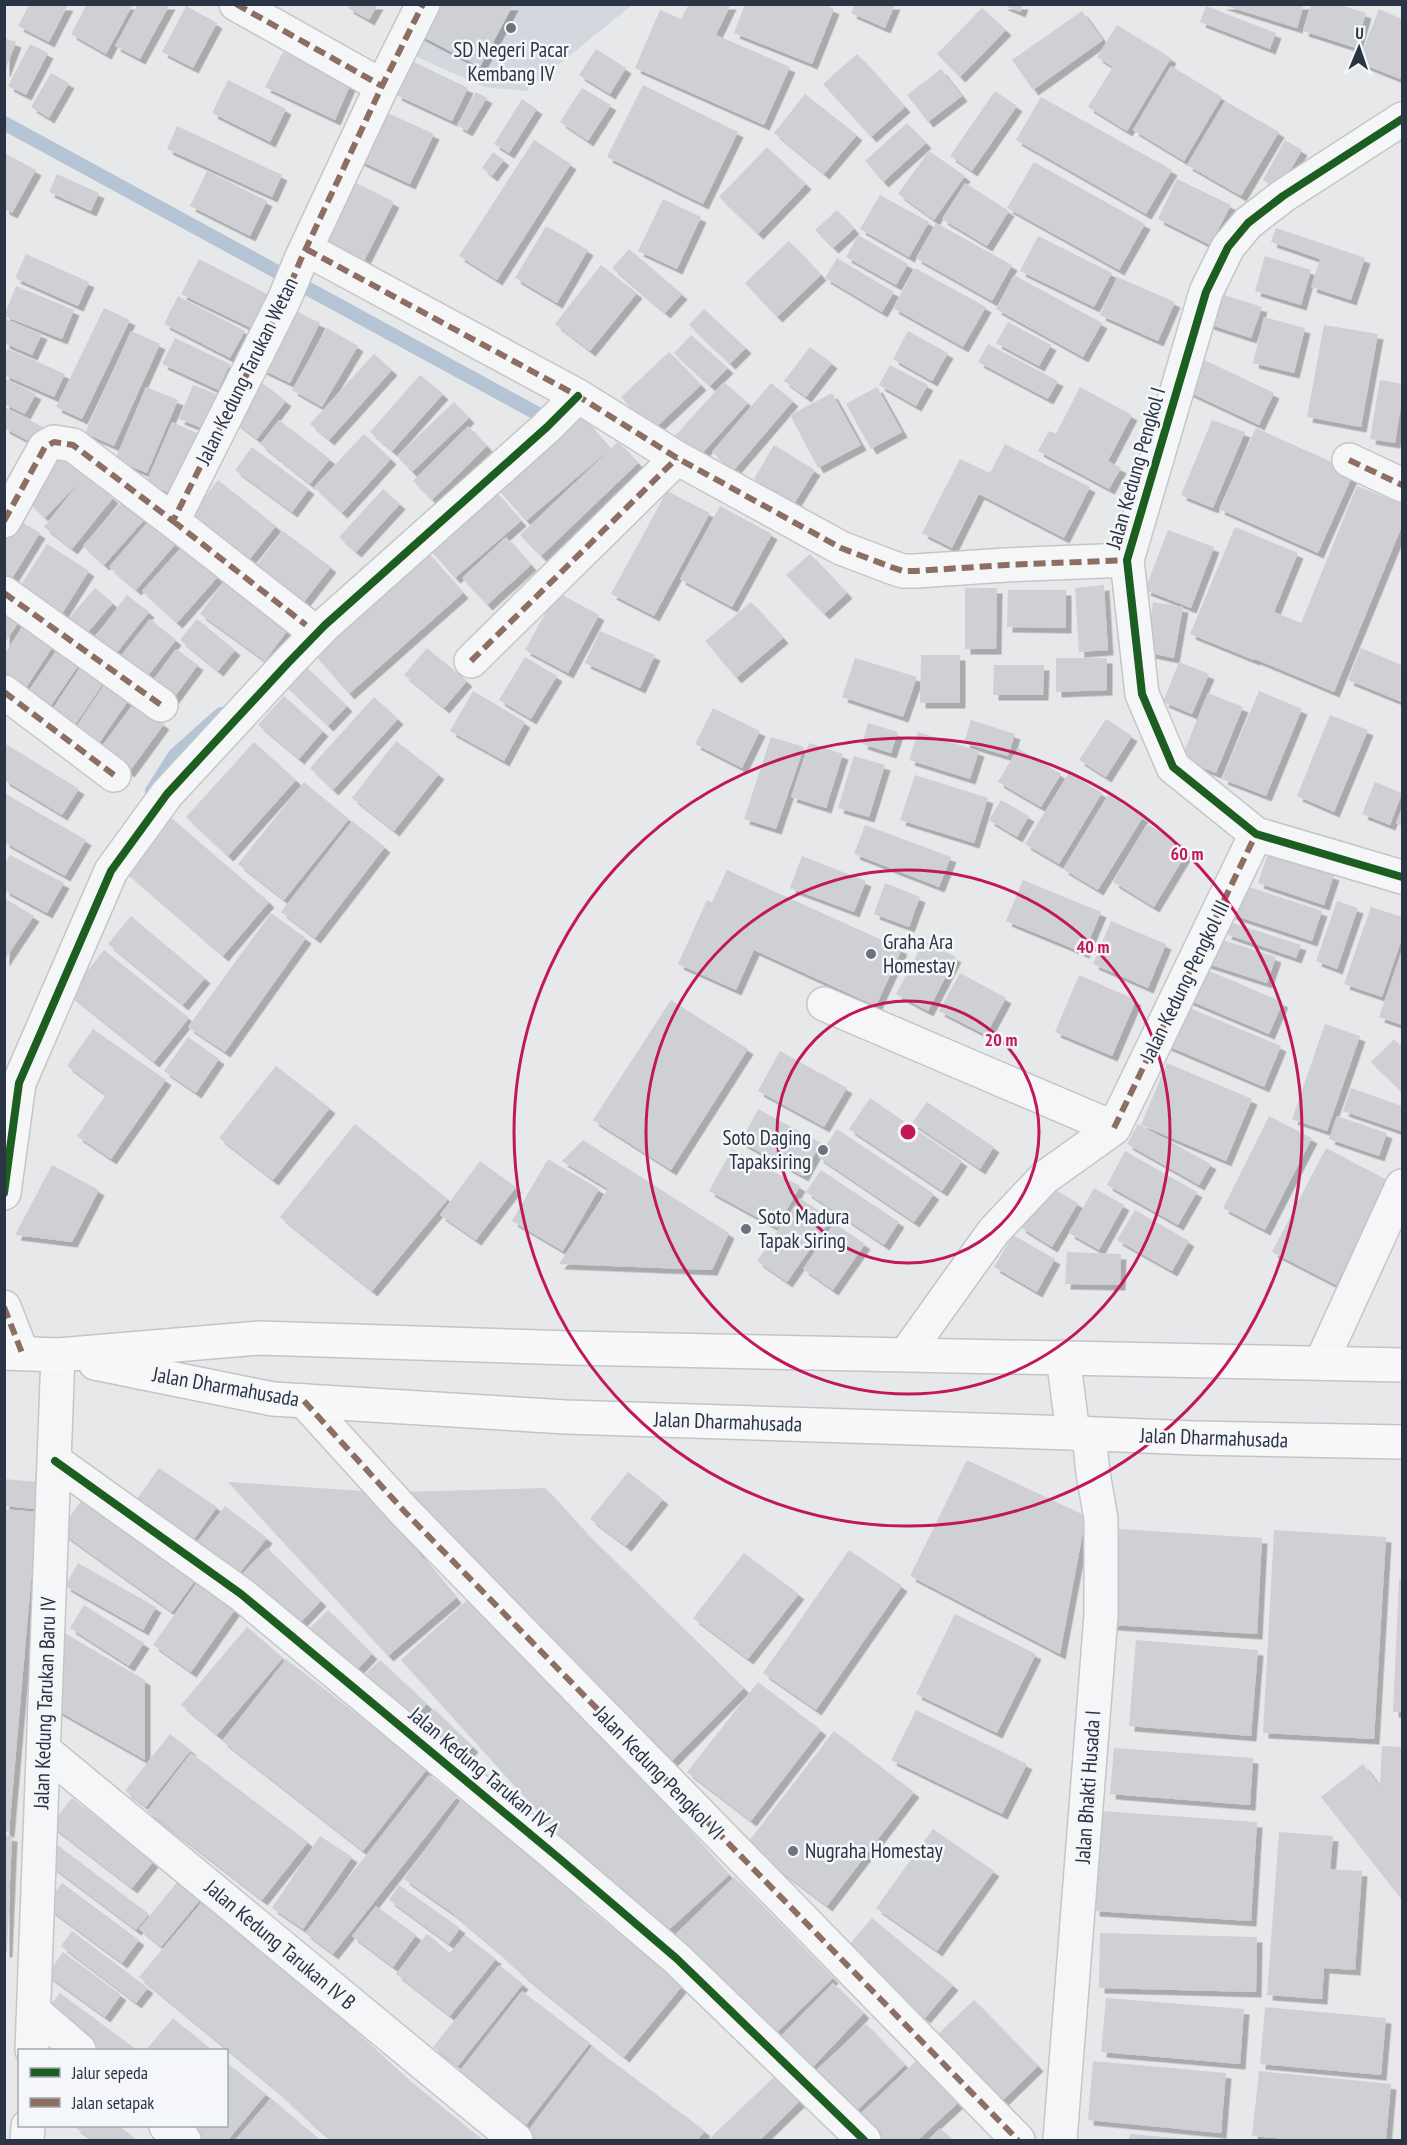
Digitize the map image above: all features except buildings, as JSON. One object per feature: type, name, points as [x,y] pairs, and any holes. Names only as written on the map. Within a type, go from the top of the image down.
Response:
[{"type":"main road","name":"Jalan Dharmahusada","points":[[13,1353],[58,1355],[259,1338],[570,1348],[1402,1365]]},
{"type":"main road","name":"Jalan Dharmahusada","points":[[58,1355],[273,1399],[566,1417],[1194,1438],[1402,1442]]},
{"type":"street","points":[[236,4],[382,86]]},
{"type":"street","name":"Jalan Kedung Tarukan Wetan","points":[[173,521],[284,300],[382,86],[423,4]]},
{"type":"street","name":"Jalan Kedung Pengkol I","points":[[1402,119],[1283,196],[1248,223],[1228,247],[1206,292],[1127,560],[1142,694],[1173,767],[1256,834],[1402,877]]},
{"type":"street","points":[[304,254],[578,396],[677,458],[841,548],[903,571],[1127,560]]},
{"type":"street","points":[[4,1193],[19,1083],[111,870],[167,794],[325,625],[547,427],[578,396]]},
{"type":"street","points":[[4,520],[45,447],[54,442],[73,445],[306,625]]},
{"type":"street","points":[[471,661],[677,458]]},
{"type":"street","points":[[1349,460],[1402,485]]},
{"type":"street","points":[[4,593],[160,705]]},
{"type":"street","points":[[4,692],[114,776]]},
{"type":"street","name":"Jalan Kedung Pengkol III","points":[[906,1354],[994,1231],[1044,1178],[1114,1128],[1256,834]]},
{"type":"street","points":[[824,1004],[1114,1128]]},
{"type":"street","points":[[1321,1363],[1402,1186]]},
{"type":"street","points":[[4,1307],[13,1353]]},
{"type":"street","name":"Jalan Kedung Tarukan Baru IV","points":[[32,2049],[58,1355]]},
{"type":"street","name":"Jalan Bhakti Husada I","points":[[1060,2140],[1101,1615],[1101,1519],[1093,1473],[1063,1357]]},
{"type":"street","name":"Jalan Kedung Pengkol VI","points":[[304,1401],[413,1520],[1018,2140]]},
{"type":"street","name":"Jalan Kedung Tarukan IV A","points":[[55,1461],[241,1594],[551,1851],[676,1958],[864,2140]]},
{"type":"street","name":"Jalan Kedung Tarukan IV B","points":[[44,1750],[516,2140]]},
{"type":"street","points":[[34,2011],[78,2049]]},
{"type":"street","points":[[167,2127],[184,2140]]},
{"type":"shaded area","name":"SD Negeri Pacar Kembang IV","points":[[430,5],[632,5],[526,91],[484,87],[406,52]]},
{"type":"waterway","points":[[4,123],[549,420],[545,423]]},
{"type":"waterway","points":[[152,791],[175,755],[221,714]]},
{"type":"marked path","points":[[236,4],[382,86]]},
{"type":"marked path","points":[[4,521],[45,447],[54,442],[73,445],[173,521],[284,300],[382,86],[423,4]]},
{"type":"marked path","points":[[306,249],[578,396],[677,458],[841,548],[891,567],[903,571],[916,571],[1127,560]]},
{"type":"marked path","points":[[471,661],[677,458]]},
{"type":"marked path","points":[[1349,460],[1402,485]]},
{"type":"marked path","points":[[173,521],[306,625]]},
{"type":"marked path","points":[[4,593],[161,705]]},
{"type":"marked path","points":[[4,692],[114,775]]},
{"type":"marked path","points":[[1114,1128],[1256,834]]},
{"type":"marked path","points":[[4,1307],[22,1353]]},
{"type":"marked path","points":[[304,1401],[405,1512],[1018,2140]]},
{"type":"cycle path","points":[[1402,119],[1283,196],[1248,223],[1228,247],[1206,292],[1127,560],[1142,694],[1173,767],[1256,834],[1402,877]]},
{"type":"cycle path","points":[[4,1193],[19,1083],[111,871],[167,794],[325,625],[547,427],[578,396]]},
{"type":"cycle path","points":[[55,1461],[241,1594],[560,1859],[676,1958],[864,2140]]},
{"type":"place","name":"SD Negeri Pacar Kembang IV","points":[[511,28]]},
{"type":"place","name":"Graha Ara Homestay","points":[[871,954]]},
{"type":"place","name":"Soto Daging Tapaksiring","points":[[823,1150]]},
{"type":"place","name":"Soto Madura Tapak Siring","points":[[746,1229]]},
{"type":"place","name":"Nugraha Homestay","points":[[793,1851]]}]
